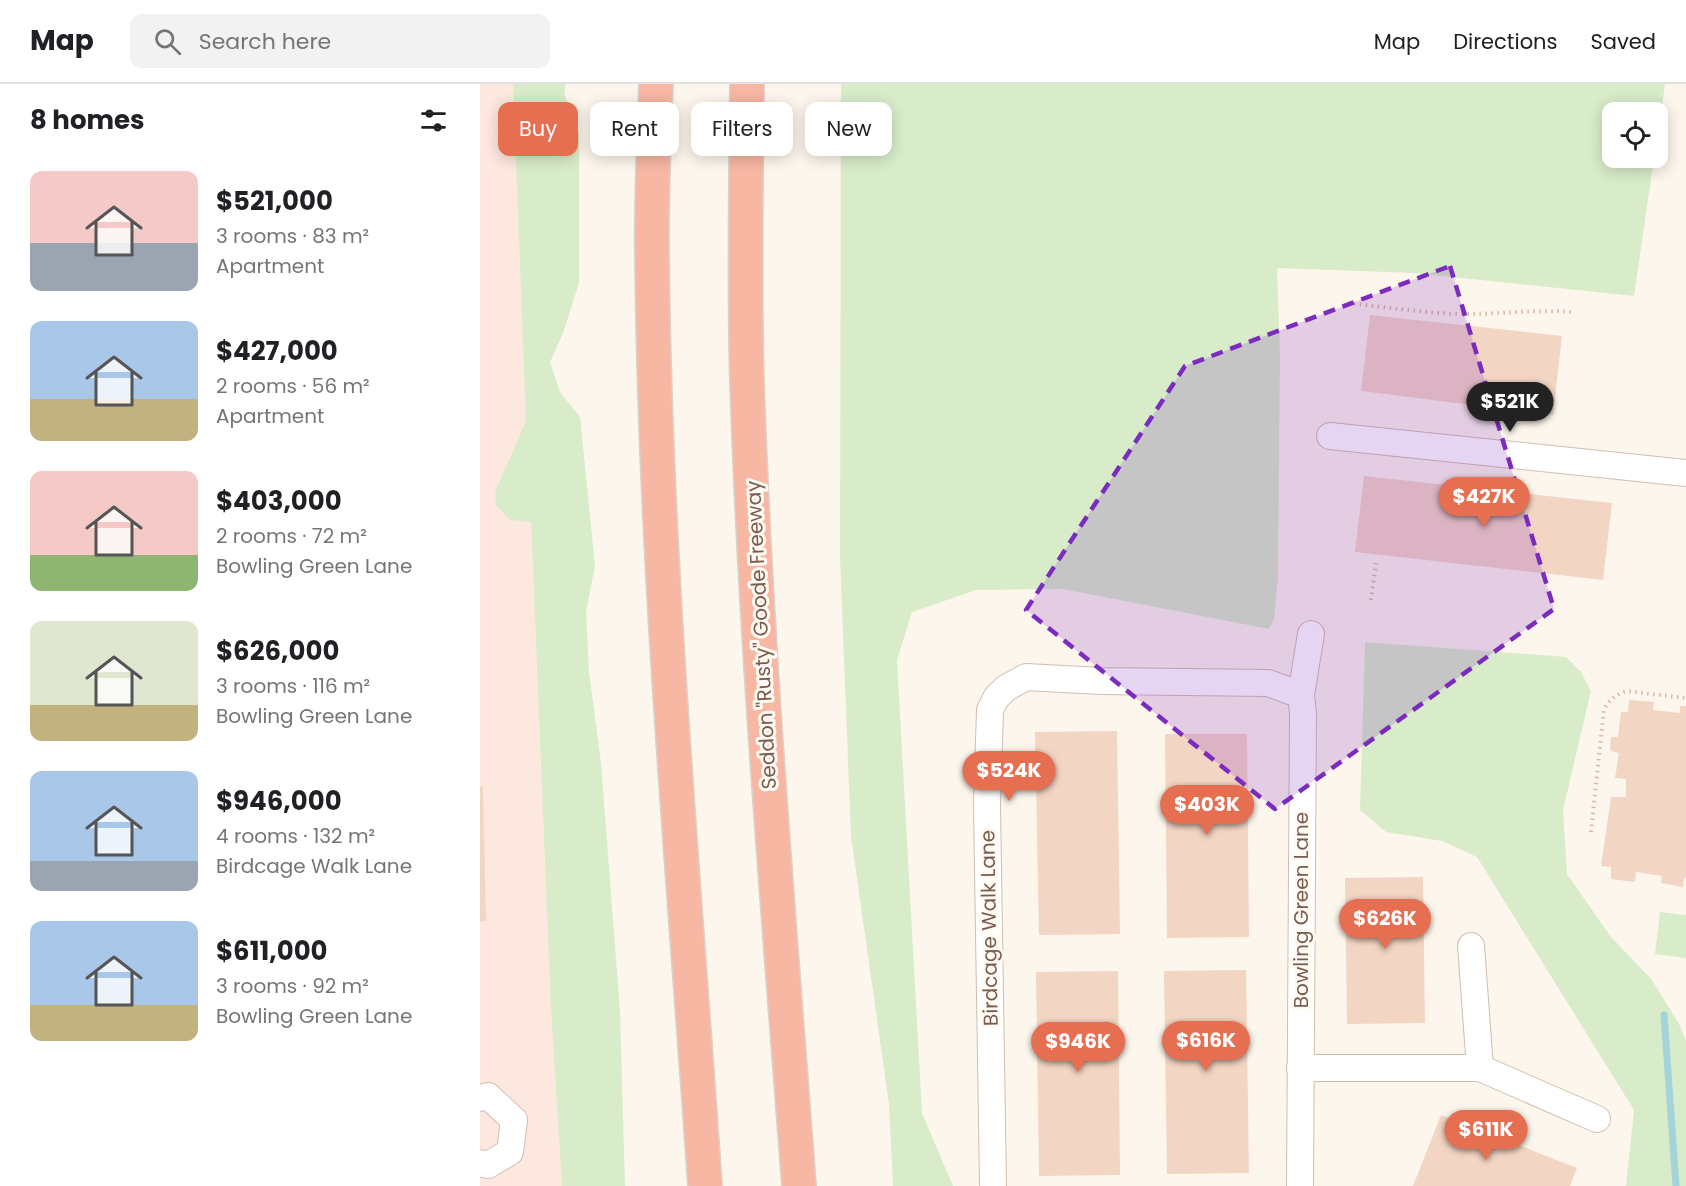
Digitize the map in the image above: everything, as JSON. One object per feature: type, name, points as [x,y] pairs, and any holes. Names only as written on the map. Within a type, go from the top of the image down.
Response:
[{"type":"highway","points":[[656,84],[652,255],[659,482],[670,687],[705,1186]]},
{"type":"highway","name":"Seddon \"Rusty\" Goode Freeway","points":[[747,84],[747,382],[768,759],[799,1186]]},
{"type":"street","points":[[1330,436],[1686,473]]},
{"type":"street","name":"Bowling Green Lane","points":[[1300,1186],[1303,726],[1301,695],[1311,634]]},
{"type":"street","name":"Birdcage Walk Lane","points":[[993,1186],[987,805],[990,710],[996,698],[1006,687],[1026,677],[1101,681],[1268,683],[1301,695]]},
{"type":"street","points":[[1471,946],[1480,1068]]},
{"type":"street","points":[[1300,1068],[1480,1068],[1597,1119]]},
{"type":"street","points":[[480,1098],[488,1096],[514,1120],[510,1152],[489,1165],[480,1163]]},
{"type":"path","points":[[1348,303],[1453,314],[1544,310],[1571,312]]},
{"type":"path","points":[[1371,600],[1376,563]]},
{"type":"path","points":[[1591,832],[1604,709],[1609,701],[1617,694],[1626,691],[1686,698]]},
{"type":"highlighted area","points":[[1450,266],[1554,609],[1275,809],[1026,610],[1185,366]]},
{"type":"shaded area","points":[[480,84],[513,84],[514,102],[498,102],[498,156],[516,156],[551,1011],[562,1186],[480,1186]]},
{"type":"green space","points":[[513,84],[566,84],[564,94],[567,102],[514,102]]},
{"type":"green space","points":[[841,84],[1665,84],[1663,102],[1602,102],[1602,168],[1653,168],[1634,296],[1413,273],[1277,268],[1280,354],[1278,577],[1274,619],[1269,629],[1063,589],[976,590],[912,612],[897,660],[922,1113],[953,1186],[893,1186],[889,1104],[851,836],[840,557],[841,156],[892,156],[892,102],[841,102]]},
{"type":"green space","points":[[578,129],[579,283],[563,333],[550,362],[560,392],[580,417],[595,565],[586,612],[589,672],[601,763],[620,1011],[625,1186],[562,1186],[551,1011],[531,522],[510,520],[496,505],[495,492],[526,421],[516,156],[578,156]]},
{"type":"green space","points":[[1365,642],[1566,657],[1581,672],[1591,691],[1563,810],[1567,874],[1611,937],[1652,980],[1679,1024],[1686,1041],[1686,1186],[1626,1186],[1634,1110],[1477,857],[1442,841],[1386,832],[1360,810]]},
{"type":"green space","points":[[1660,912],[1686,915],[1686,958],[1655,954]]},
{"type":"building","points":[[1370,315],[1562,336],[1553,415],[1361,391]]},
{"type":"building","points":[[1364,476],[1612,503],[1603,580],[1355,552]]},
{"type":"building","points":[[1629,700],[1654,702],[1653,710],[1680,713],[1680,706],[1686,706],[1686,878],[1684,878],[1683,887],[1661,883],[1662,876],[1636,872],[1635,882],[1611,879],[1611,867],[1601,866],[1611,797],[1626,797],[1626,779],[1615,778],[1619,753],[1610,751],[1611,737],[1618,737],[1621,712],[1628,712]]},
{"type":"building","points":[[1117,731],[1120,934],[1039,935],[1035,732]]},
{"type":"building","points":[[1165,734],[1247,734],[1249,937],[1167,938]]},
{"type":"building","points":[[480,786],[483,786],[486,921],[480,921]]},
{"type":"building","points":[[1423,877],[1425,1023],[1347,1024],[1345,878]]},
{"type":"building","points":[[1246,970],[1249,1173],[1167,1174],[1164,971]]},
{"type":"building","points":[[1118,971],[1120,1175],[1039,1176],[1036,972]]},
{"type":"building","points":[[1441,1115],[1577,1168],[1570,1186],[1413,1186]]},
{"type":"waterway","points":[[1664,1015],[1676,1186]]}]
